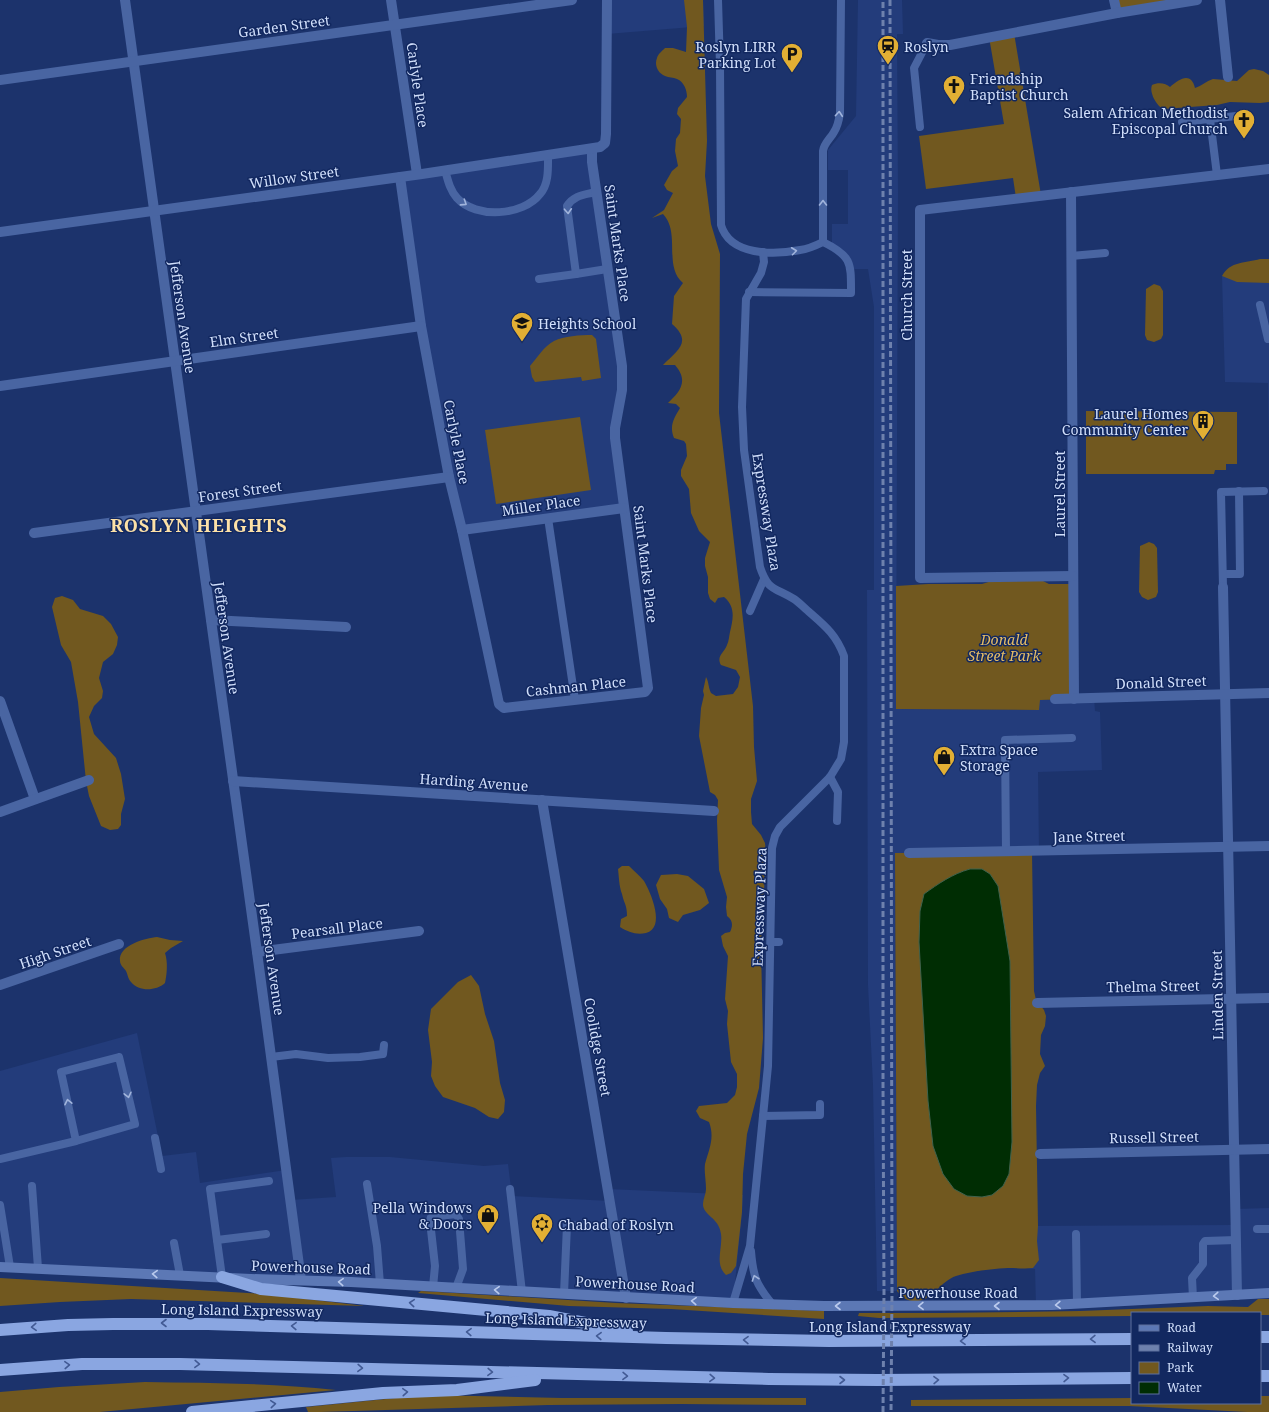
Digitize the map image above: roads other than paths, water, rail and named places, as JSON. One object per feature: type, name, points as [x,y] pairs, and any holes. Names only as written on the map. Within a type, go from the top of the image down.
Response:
[{"type":"highway","points":[[222,1277],[261,1289],[549,1316],[666,1338]]},
{"type":"highway","name":"Long Island Expressway","points":[[0,1330],[106,1324],[200,1324],[666,1338],[877,1342],[1131,1339]]},
{"type":"highway","points":[[0,1370],[82,1364],[173,1364],[572,1375],[869,1380],[1131,1378]]},
{"type":"highway","points":[[192,1412],[383,1393],[457,1390],[572,1375]]},
{"type":"main road","name":"Powerhouse Road","points":[[5,1267],[301,1280],[772,1305],[904,1306],[1077,1304],[1269,1293]]},
{"type":"street","name":"Jefferson Avenue","points":[[125,0],[272,1057],[301,1280]]},
{"type":"street","name":"Carlyle Place","points":[[392,0],[417,174]]},
{"type":"street","name":"Garden Street","points":[[0,80],[572,0]]},
{"type":"street","points":[[592,150],[603,146],[606,134],[607,0]]},
{"type":"street","points":[[1114,0],[1117,13]]},
{"type":"street","points":[[927,43],[950,45],[1117,13],[1198,0]]},
{"type":"street","points":[[1220,0],[1228,77]]},
{"type":"street","name":"Willow Street","points":[[0,232],[592,150]]},
{"type":"street","name":"Saint Marks Place","points":[[592,150],[596,192],[623,373],[622,390],[615,428],[615,438],[648,688]]},
{"type":"street","name":"Church Street","points":[[1073,576],[920,578],[920,210],[1269,169]]},
{"type":"street","name":"Carlyle Place","points":[[400,177],[421,326],[449,477],[462,530],[499,704],[504,708]]},
{"type":"street","name":"Laurel Street","points":[[1070,192],[1074,699]]},
{"type":"street","name":"Elm Street","points":[[0,386],[421,326]]},
{"type":"street","name":"Forest Street","points":[[34,533],[449,477]]},
{"type":"street","name":"Miller Place","points":[[462,530],[624,508]]},
{"type":"street","name":"Linden Street","points":[[1223,587],[1237,1295]]},
{"type":"street","points":[[211,620],[346,628]]},
{"type":"street","name":"Cashman Place","points":[[504,708],[645,692],[648,688]]},
{"type":"street","name":"Donald Street","points":[[1055,699],[1269,693]]},
{"type":"street","points":[[0,701],[35,799]]},
{"type":"street","points":[[0,812],[89,780]]},
{"type":"street","name":"Harding Avenue","points":[[233,782],[714,811]]},
{"type":"street","name":"Coolidge Street","points":[[542,800],[626,1298]]},
{"type":"street","name":"Jane Street","points":[[909,853],[1269,846]]},
{"type":"street","name":"Pearsall Place","points":[[257,952],[419,931]]},
{"type":"street","name":"High Street","points":[[0,986],[118,944]]},
{"type":"street","name":"Thelma Street","points":[[1037,1003],[1269,998]]},
{"type":"street","name":"Russell Street","points":[[1040,1154],[1269,1149]]},
{"type":"lane","points":[[718,0],[722,225],[725,234],[732,241],[748,249],[763,252],[800,250],[823,242],[838,250],[847,259],[851,268],[851,293],[749,292]]},
{"type":"lane","points":[[823,242],[823,151],[825,144],[834,133],[838,124],[840,113],[841,0]]},
{"type":"lane","points":[[920,127],[914,68],[927,43]]},
{"type":"lane","points":[[1182,122],[1236,116]]},
{"type":"lane","points":[[1210,118],[1217,175]]},
{"type":"lane","points":[[445,170],[449,187],[458,199],[472,208],[484,212],[503,211],[521,208],[534,201],[542,193],[547,179],[548,156]]},
{"type":"lane","points":[[576,274],[567,206],[572,199],[596,192]]},
{"type":"lane","name":"Expressway Plaza","points":[[733,1304],[750,1246],[764,1116],[775,942],[772,848],[775,836],[780,827],[830,778],[841,759],[844,742],[844,656],[839,643],[827,628],[795,599],[772,588],[764,579],[760,567],[744,450],[742,407],[746,299],[761,273],[764,262],[763,252]]},
{"type":"lane","points":[[1071,256],[1105,253]]},
{"type":"lane","points":[[539,279],[607,269]]},
{"type":"lane","points":[[1260,305],[1269,341]]},
{"type":"lane","points":[[1223,574],[1240,574],[1239,491]]},
{"type":"lane","points":[[1223,587],[1222,492],[1264,491]]},
{"type":"lane","points":[[548,518],[575,700]]},
{"type":"lane","points":[[750,611],[764,579]]},
{"type":"lane","points":[[1006,851],[1005,740],[1072,738]]},
{"type":"lane","points":[[830,778],[838,792],[837,822]]},
{"type":"lane","points":[[272,1057],[296,1054],[328,1058],[360,1057],[383,1054],[384,1045]]},
{"type":"lane","points":[[0,1159],[76,1141],[135,1124],[119,1057],[62,1072],[76,1141]]},
{"type":"lane","points":[[764,1116],[820,1116],[820,1104]]},
{"type":"lane","points":[[155,1138],[161,1169]]},
{"type":"lane","points":[[222,1277],[210,1189],[269,1181]]},
{"type":"lane","points":[[367,1184],[377,1246],[380,1284]]},
{"type":"lane","points":[[32,1186],[38,1268]]},
{"type":"lane","points":[[510,1189],[522,1292]]},
{"type":"lane","points":[[0,1205],[5,1267]]},
{"type":"lane","points":[[433,1287],[435,1266],[430,1221],[431,1217],[456,1214],[459,1219],[463,1269],[456,1288]]},
{"type":"lane","points":[[564,1294],[567,1225],[601,1227],[614,1225]]},
{"type":"lane","points":[[1257,1229],[1269,1229]]},
{"type":"lane","points":[[217,1240],[266,1234]]},
{"type":"lane","points":[[1076,1234],[1077,1304]]},
{"type":"lane","points":[[1193,1298],[1192,1278],[1203,1264],[1202,1244],[1205,1241],[1236,1240]]},
{"type":"lane","points":[[174,1243],[180,1275]]},
{"type":"lane","name":"Expressway Plaza","points":[[750,1246],[755,1278],[761,1291],[772,1305]]},
{"type":"water","points":[[970,869],[982,869],[990,874],[998,886],[1010,961],[1012,1142],[1009,1174],[1003,1186],[992,1195],[982,1197],[967,1196],[954,1189],[943,1174],[933,1146],[928,1101],[919,942],[920,911],[924,894],[951,876]]},
{"type":"railway","points":[[883,0],[883,1412]]},
{"type":"railway","points":[[890,0],[891,1412]]},
{"type":"place","name":"Roslyn","points":[[888,66]]},
{"type":"place","name":"Roslyn LIRR Parking Lot","points":[[792,74]]},
{"type":"place","name":"Friendship Baptist Church","points":[[954,106]]},
{"type":"place","name":"Salem African Methodist Episcopal Church","points":[[1244,140]]},
{"type":"place","name":"Heights School","points":[[522,342]]},
{"type":"place","name":"Laurel Homes Community Center","points":[[1203,440]]},
{"type":"place","name":"Extra Space Storage","points":[[944,776]]},
{"type":"place","name":"Pella Windows & Doors","points":[[488,1234]]},
{"type":"place","name":"Chabad of Roslyn","points":[[542,1244]]},
{"type":"district","name":"ROSLYN HEIGHTS","points":[[199,525]]},
{"type":"park label","name":"Donald Street Park","points":[[1004,648]]}]
